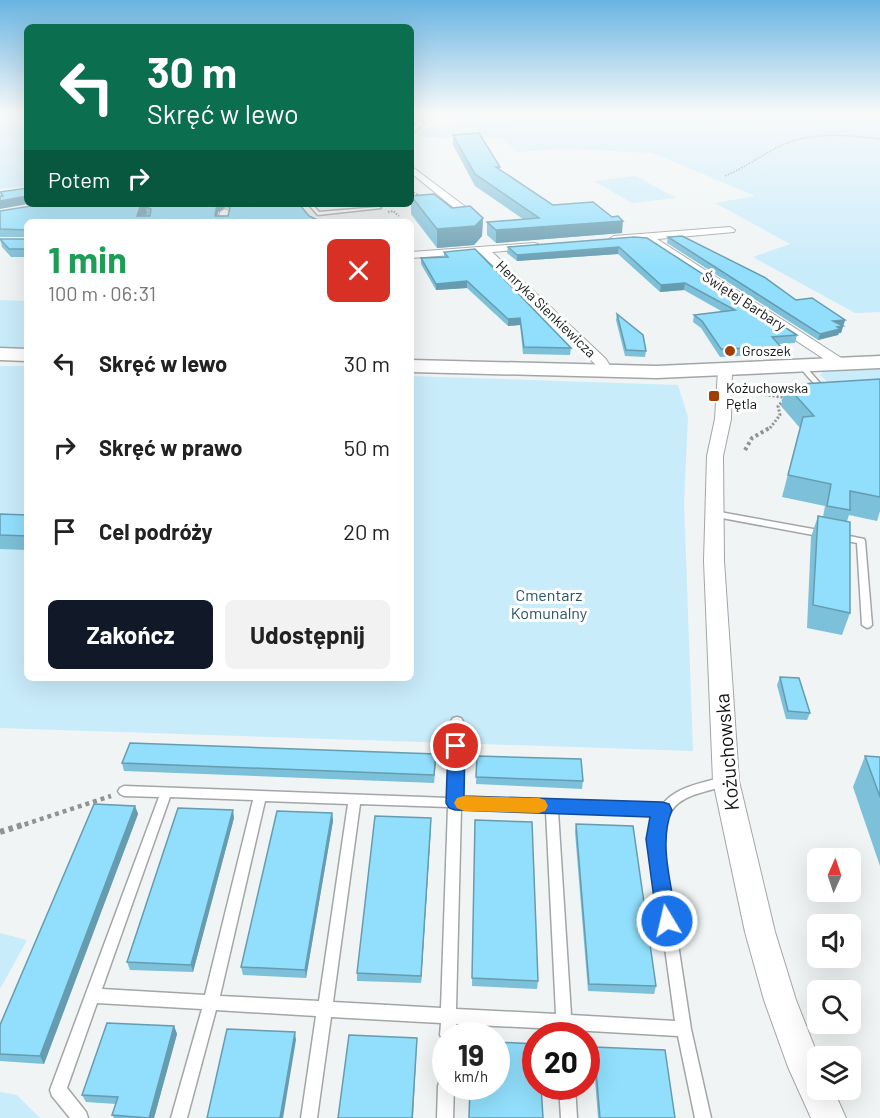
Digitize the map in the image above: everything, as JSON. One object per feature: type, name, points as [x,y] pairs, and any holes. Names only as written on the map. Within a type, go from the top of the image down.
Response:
[{"type":"main road","points":[[0,354],[24,355]]},
{"type":"main road","points":[[414,366],[606,371],[725,380],[802,367],[880,362]]},
{"type":"street","points":[[414,171],[463,210]]},
{"type":"street","points":[[600,240],[730,230]]},
{"type":"street","name":"Świętej Barbary","points":[[647,237],[841,364]]},
{"type":"street","points":[[414,255],[542,245]]},
{"type":"street","name":"Henryka Sienkiewicza","points":[[483,250],[598,359],[606,371]]},
{"type":"street","name":"Kożuchowska","points":[[725,380],[723,419],[715,456],[714,561],[726,781],[760,932],[780,1000],[805,1067],[829,1118]]},
{"type":"lane","points":[[312,207],[318,214],[379,208]]},
{"type":"lane","points":[[802,367],[818,384],[832,390]]},
{"type":"lane","points":[[714,514],[861,541],[867,625]]},
{"type":"lane","points":[[448,1022],[457,721]]},
{"type":"lane","points":[[703,1118],[684,1029],[657,856],[657,824],[662,810],[678,797],[726,781]]},
{"type":"lane","points":[[124,791],[662,810]]},
{"type":"lane","points":[[80,1118],[58,1090],[166,793]]},
{"type":"lane","points":[[179,1118],[260,796]]},
{"type":"lane","points":[[309,1118],[355,800]]},
{"type":"lane","points":[[552,806],[564,1022]]},
{"type":"lane","points":[[92,996],[448,1016],[522,1024]]},
{"type":"lane","points":[[600,1029],[684,1029]]},
{"type":"lane","points":[[445,1118],[446,1100]]},
{"type":"lane","points":[[568,1100],[569,1118]]},
{"type":"path","points":[[725,176],[749,165]]},
{"type":"path","points":[[725,380],[793,400]]},
{"type":"path","points":[[745,450],[752,438],[770,429],[780,415],[778,406],[786,398]]},
{"type":"path","points":[[0,832],[124,791]]},
{"type":"green space","points":[[0,165],[24,165],[24,186],[0,189]]},
{"type":"green space","points":[[682,165],[880,165],[880,312],[855,313],[753,257],[790,244],[715,203],[755,196]]},
{"type":"green space","points":[[636,176],[676,198],[632,203],[594,181]]},
{"type":"green space","points":[[0,300],[24,301],[24,348],[0,347]]},
{"type":"green space","name":"Cmentarz Komunalny","points":[[0,366],[24,366],[24,681],[414,681],[414,376],[678,385],[688,417],[684,502],[693,751],[0,728]]},
{"type":"green space","points":[[880,369],[880,379],[839,381],[841,384],[829,383],[820,375],[823,372]]},
{"type":"green space","points":[[0,933],[27,940],[0,989]]},
{"type":"green space","points":[[0,1092],[17,1095],[40,1118],[0,1118]]},
{"type":"building","points":[[470,165],[499,165],[500,167],[496,167],[553,205],[593,202],[612,217],[618,216],[623,221],[496,230],[487,222],[539,218],[475,174]]},
{"type":"building","points":[[24,188],[24,197],[0,201],[0,196],[3,196],[0,192]]},
{"type":"building","points":[[434,194],[452,208],[470,206],[483,218],[475,226],[437,229],[414,200],[414,196]]},
{"type":"building","points":[[25,207],[140,207],[137,216],[150,216],[151,209],[146,207],[216,207],[215,216],[228,216],[230,207],[302,207],[309,216],[316,219],[24,219],[24,230],[0,229],[0,211]]},
{"type":"building","points":[[682,236],[764,277],[796,300],[812,298],[845,320],[833,321],[843,326],[837,327],[840,329],[820,334],[668,237]]},
{"type":"building","points":[[634,237],[647,238],[797,335],[772,337],[781,347],[721,349],[702,321],[694,315],[735,310],[685,283],[661,285],[619,247],[517,255],[508,247]]},
{"type":"building","points":[[0,239],[24,239],[24,249],[9,249]]},
{"type":"building","points":[[475,249],[571,348],[524,347],[520,318],[508,319],[467,281],[436,284],[421,258],[448,257],[444,252]]},
{"type":"building","points":[[617,314],[643,335],[646,351],[626,350]]},
{"type":"building","points":[[880,379],[880,497],[850,491],[850,510],[827,506],[831,484],[788,475],[803,417],[814,416],[786,385]]},
{"type":"building","points":[[0,514],[24,515],[24,536],[0,535]]},
{"type":"building","points":[[818,516],[850,522],[850,613],[813,605]]},
{"type":"building","points":[[780,677],[799,678],[810,713],[788,711]]},
{"type":"building","points":[[130,743],[436,754],[434,775],[122,763]]},
{"type":"building","points":[[477,756],[581,759],[583,781],[476,777]]},
{"type":"building","points":[[865,756],[880,757],[880,797]]},
{"type":"building","points":[[94,804],[135,806],[40,1056],[0,1054],[0,1025]]},
{"type":"building","points":[[178,808],[233,810],[191,965],[127,962]]},
{"type":"building","points":[[277,811],[332,813],[305,970],[241,967]]},
{"type":"building","points":[[375,816],[431,818],[421,976],[357,973]]},
{"type":"building","points":[[475,820],[532,822],[538,981],[472,978]]},
{"type":"building","points":[[576,824],[633,826],[656,986],[589,984]]},
{"type":"building","points":[[107,1023],[174,1026],[149,1118],[112,1115],[118,1097],[82,1095]]},
{"type":"building","points":[[227,1029],[295,1032],[280,1118],[207,1118]]},
{"type":"building","points":[[349,1035],[417,1038],[412,1118],[338,1118]]},
{"type":"building","points":[[510,1043],[522,1043],[522,1100],[542,1100],[543,1118],[469,1118],[470,1100],[510,1100]]},
{"type":"building","points":[[600,1047],[665,1050],[675,1118],[600,1118]]},
{"type":"slow traffic","points":[[464,803],[539,806]]},
{"type":"place","name":"Groszek","points":[[730,351]]},
{"type":"place","name":"Kożuchowska Pętla","points":[[714,396]]},
{"type":"route","points":[[456,746],[455,803],[662,810],[657,824],[656,839],[667,921]]}]
